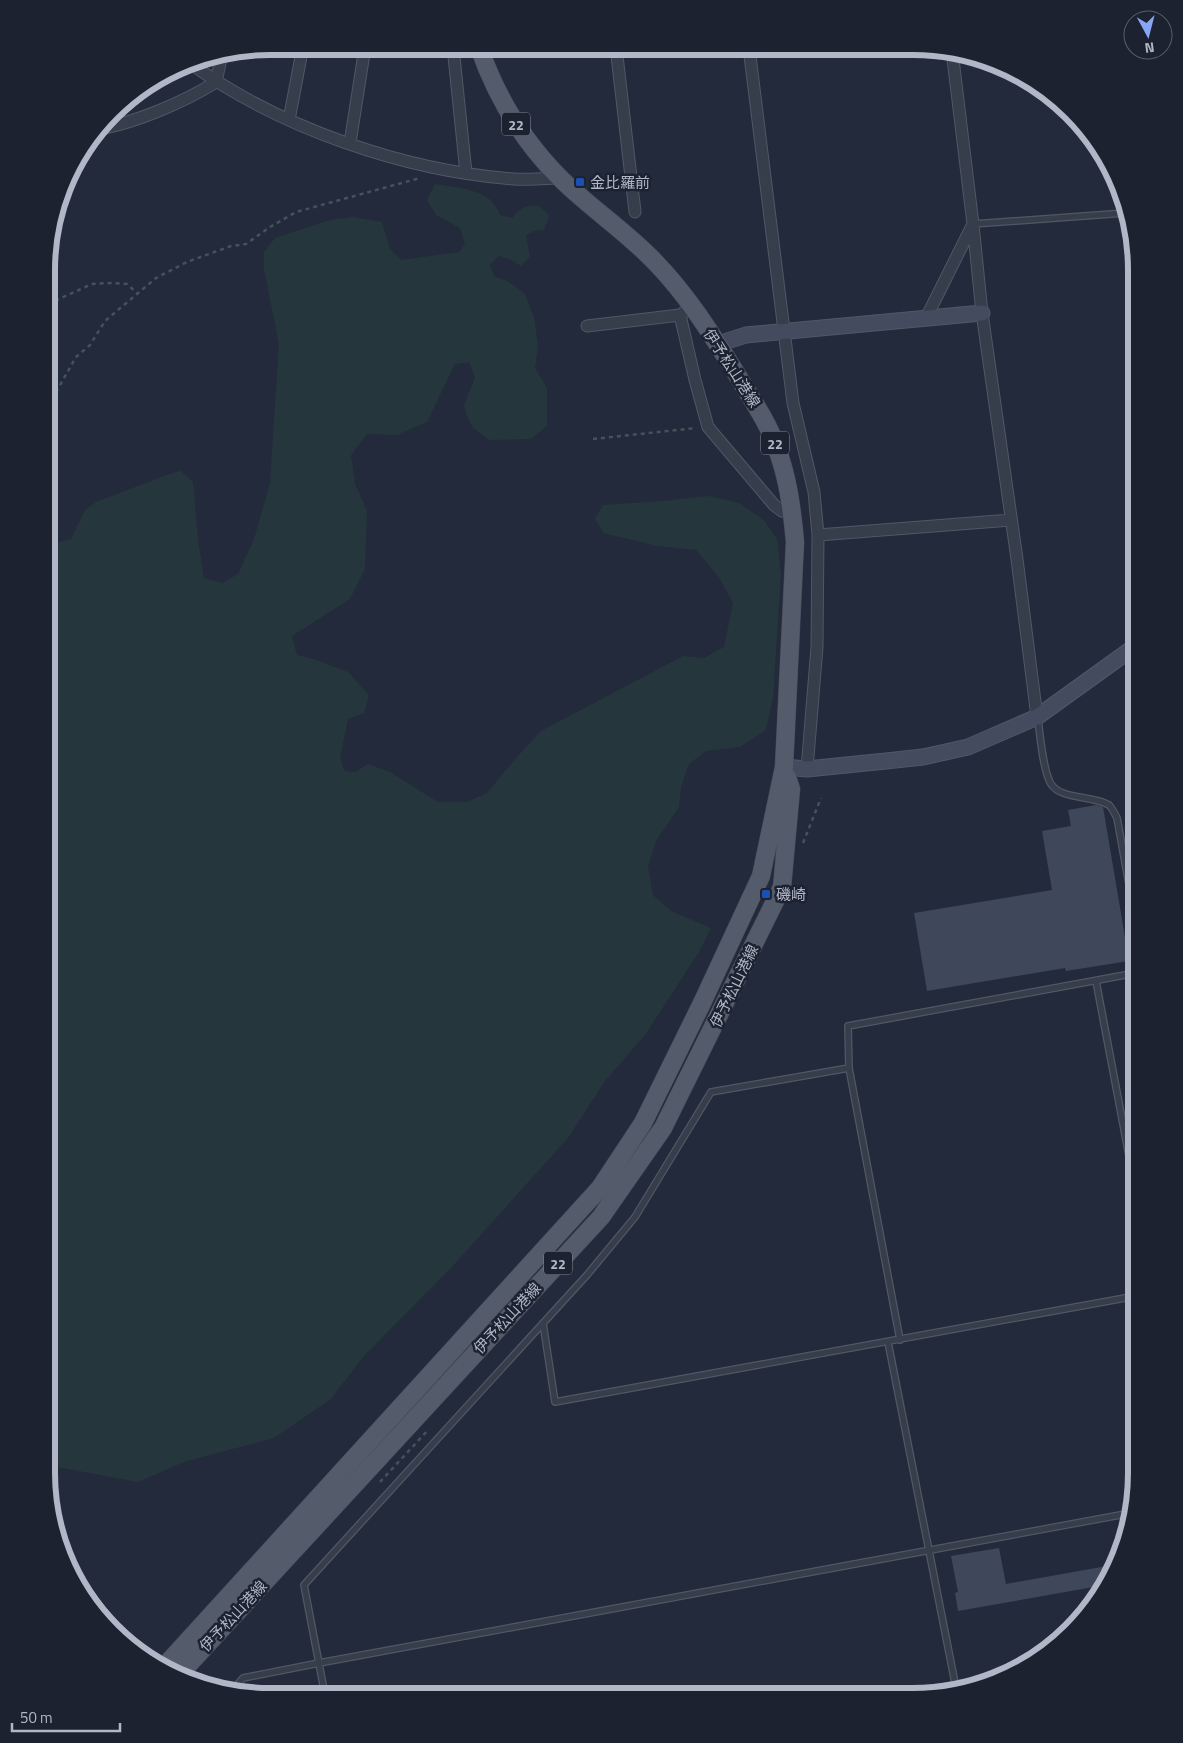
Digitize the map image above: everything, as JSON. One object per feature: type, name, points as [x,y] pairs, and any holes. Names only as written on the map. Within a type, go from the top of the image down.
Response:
[{"type":"main road","name":"伊予松山港線","points":[[168,1662],[600,1188],[643,1123],[703,1001],[761,876],[784,767],[795,542],[793,514],[776,444],[764,418],[719,347],[686,311],[656,263],[560,178],[535,150],[509,112],[482,55]]},
{"type":"main road","name":"伊予松山港線","points":[[183,1670],[601,1217],[663,1128],[782,887],[791,789],[784,767]]},
{"type":"street","points":[[289,120],[300,55]]},
{"type":"street","points":[[350,143],[364,55]]},
{"type":"street","points":[[454,55],[466,173]]},
{"type":"street","points":[[617,55],[635,212]]},
{"type":"street","points":[[750,55],[783,331],[796,420],[814,492],[818,535],[817,647],[807,769]]},
{"type":"street","points":[[953,59],[982,313],[1012,520],[1037,717]]},
{"type":"street","points":[[109,127],[158,110],[198,93],[216,82],[221,61]]},
{"type":"street","points":[[196,68],[216,82],[289,120],[385,156],[466,173],[516,179],[560,178]]},
{"type":"street","points":[[926,318],[973,224]]},
{"type":"street","points":[[587,326],[686,311],[695,380],[708,427],[774,505],[782,511],[793,514]]},
{"type":"street","points":[[719,347],[736,337],[982,313]]},
{"type":"street","points":[[818,535],[1012,520]]},
{"type":"street","points":[[784,767],[807,769],[923,757],[968,747],[1037,717],[1128,651]]},
{"type":"lane","points":[[973,224],[1121,213]]},
{"type":"lane","points":[[1037,717],[1047,774],[1051,785],[1059,792],[1110,806],[1117,818],[1128,879]]},
{"type":"lane","points":[[900,1340],[849,1068],[848,1026],[1128,975]]},
{"type":"lane","points":[[1096,981],[1128,1151]]},
{"type":"lane","points":[[323,1688],[304,1585],[543,1323],[635,1217],[711,1092],[849,1068]]},
{"type":"lane","points":[[543,1323],[555,1402],[1128,1297]]},
{"type":"lane","points":[[888,1342],[956,1684]]},
{"type":"lane","points":[[237,1685],[244,1678],[318,1663],[1124,1514]]},
{"type":"path","points":[[55,394],[76,357],[90,345],[105,321],[156,278],[188,262],[231,246],[246,244],[296,212],[422,177],[439,168]]},
{"type":"path","points":[[55,301],[92,284],[127,284],[138,293]]},
{"type":"path","points":[[593,439],[708,427]]},
{"type":"shaded area","points":[[435,184],[463,188],[482,194],[496,206],[500,215],[512,218],[517,212],[531,205],[540,207],[549,216],[544,230],[534,231],[526,235],[530,257],[521,266],[499,256],[490,265],[494,276],[509,282],[525,294],[534,317],[538,346],[535,368],[547,388],[547,426],[531,439],[490,440],[473,428],[464,405],[475,377],[469,362],[455,364],[427,422],[397,435],[367,434],[351,455],[355,484],[367,511],[365,569],[350,599],[292,636],[297,655],[348,672],[369,695],[364,713],[348,719],[340,758],[345,771],[355,772],[368,764],[390,772],[438,802],[467,802],[487,793],[541,731],[683,656],[704,658],[724,647],[733,603],[718,576],[696,550],[657,546],[603,533],[595,518],[603,505],[709,496],[739,503],[764,520],[777,539],[781,574],[773,698],[766,730],[740,747],[706,751],[689,764],[681,787],[679,807],[656,841],[648,866],[653,895],[671,911],[711,928],[699,952],[645,1035],[605,1081],[568,1138],[450,1269],[363,1357],[331,1399],[274,1438],[184,1462],[138,1482],[55,1467],[55,543],[71,539],[85,510],[96,502],[181,471],[193,482],[198,540],[204,578],[222,583],[238,574],[254,539],[270,483],[279,344],[264,269],[264,252],[275,238],[330,220],[353,217],[382,222],[390,249],[401,260],[459,252],[465,244],[460,228],[436,215],[427,200]]},
{"type":"building","points":[[1096,805],[1103,807],[1128,961],[1066,971],[1065,968],[927,991],[914,913],[1052,890],[1042,831],[1071,826],[1068,810]]},
{"type":"building","points":[[999,1548],[1006,1584],[1107,1566],[1096,1587],[958,1611],[955,1593],[958,1592],[951,1556]]},
{"type":"place","name":"金比羅前","points":[[580,182]]},
{"type":"place","name":"磯崎","points":[[766,894]]}]
